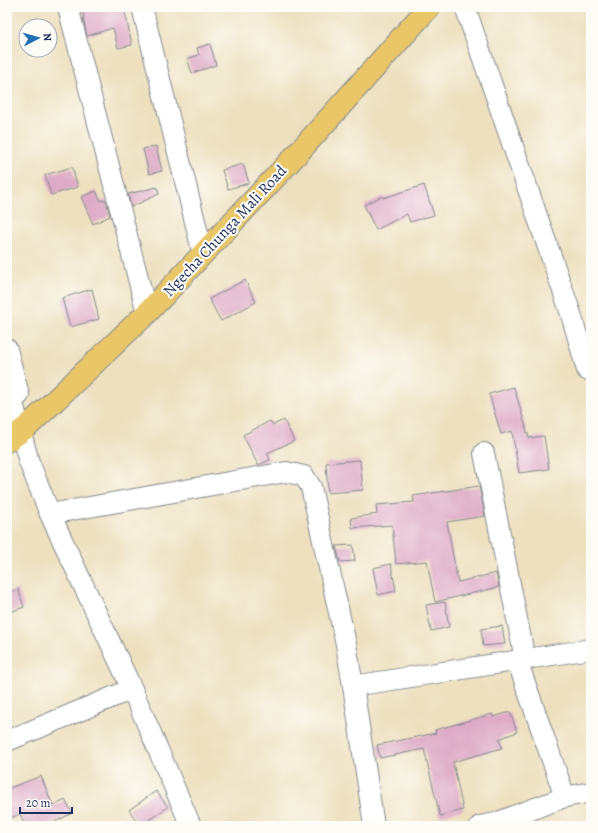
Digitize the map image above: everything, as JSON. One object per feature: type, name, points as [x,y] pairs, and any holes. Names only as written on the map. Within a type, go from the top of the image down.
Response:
[{"type":"main road","name":"Ngecha Chunga Mali Road","points":[[18,434],[147,313],[432,8]]},
{"type":"street","points":[[68,7],[147,313]]},
{"type":"street","points":[[142,7],[203,254]]},
{"type":"street","points":[[465,7],[568,306],[587,370]]},
{"type":"street","points":[[7,349],[18,434]]},
{"type":"street","points":[[7,381],[18,434],[50,514],[132,689],[190,826]]},
{"type":"street","points":[[484,454],[521,660],[565,797]]},
{"type":"street","points":[[50,514],[286,472],[304,476],[311,487],[346,644],[374,826]]},
{"type":"street","points":[[353,686],[591,649]]},
{"type":"street","points":[[7,741],[132,689]]},
{"type":"street","points":[[480,826],[495,823],[565,797],[591,792]]},
{"type":"building","points":[[82,7],[124,7],[132,45],[118,48],[113,28],[87,36]]},
{"type":"building","points":[[210,44],[216,65],[192,73],[187,59],[199,55],[197,48]]},
{"type":"building","points":[[156,146],[162,171],[149,174],[143,149]]},
{"type":"building","points":[[243,164],[249,183],[228,189],[222,170]]},
{"type":"building","points":[[72,167],[78,187],[51,195],[45,175]]},
{"type":"building","points":[[424,185],[434,215],[410,222],[407,214],[376,230],[364,205],[382,196],[383,198]]},
{"type":"building","points":[[157,187],[159,194],[131,207],[128,194]]},
{"type":"building","points":[[96,191],[101,201],[106,200],[110,216],[93,224],[81,197]]},
{"type":"building","points":[[245,280],[256,302],[221,321],[209,299]]},
{"type":"building","points":[[92,289],[99,319],[70,327],[62,298]]},
{"type":"building","points":[[514,387],[529,438],[544,436],[549,469],[519,473],[512,431],[501,434],[489,394]]},
{"type":"building","points":[[284,420],[294,441],[267,453],[270,460],[258,465],[243,435],[270,421],[273,425]]},
{"type":"building","points":[[360,460],[363,490],[328,493],[326,463]]},
{"type":"building","points":[[479,486],[485,516],[447,522],[457,578],[458,582],[496,573],[499,587],[435,602],[427,561],[396,564],[392,525],[352,528],[351,518],[377,514],[376,505],[414,502],[413,496]]},
{"type":"building","points":[[353,545],[355,561],[340,562],[336,546]]},
{"type":"building","points":[[391,564],[396,591],[378,595],[373,568]]},
{"type":"building","points":[[18,589],[24,607],[7,613],[7,593]]},
{"type":"building","points":[[445,602],[449,627],[431,631],[426,605]]},
{"type":"building","points":[[502,626],[505,644],[483,646],[481,629]]},
{"type":"building","points":[[510,712],[517,732],[499,739],[502,748],[453,762],[463,810],[440,816],[424,749],[380,758],[377,745],[436,733],[435,730],[492,714],[493,717]]},
{"type":"building","points":[[41,776],[53,806],[65,800],[72,813],[47,826],[25,826],[20,814],[7,820],[7,789]]},
{"type":"building","points":[[156,791],[168,807],[140,826],[129,810]]}]
